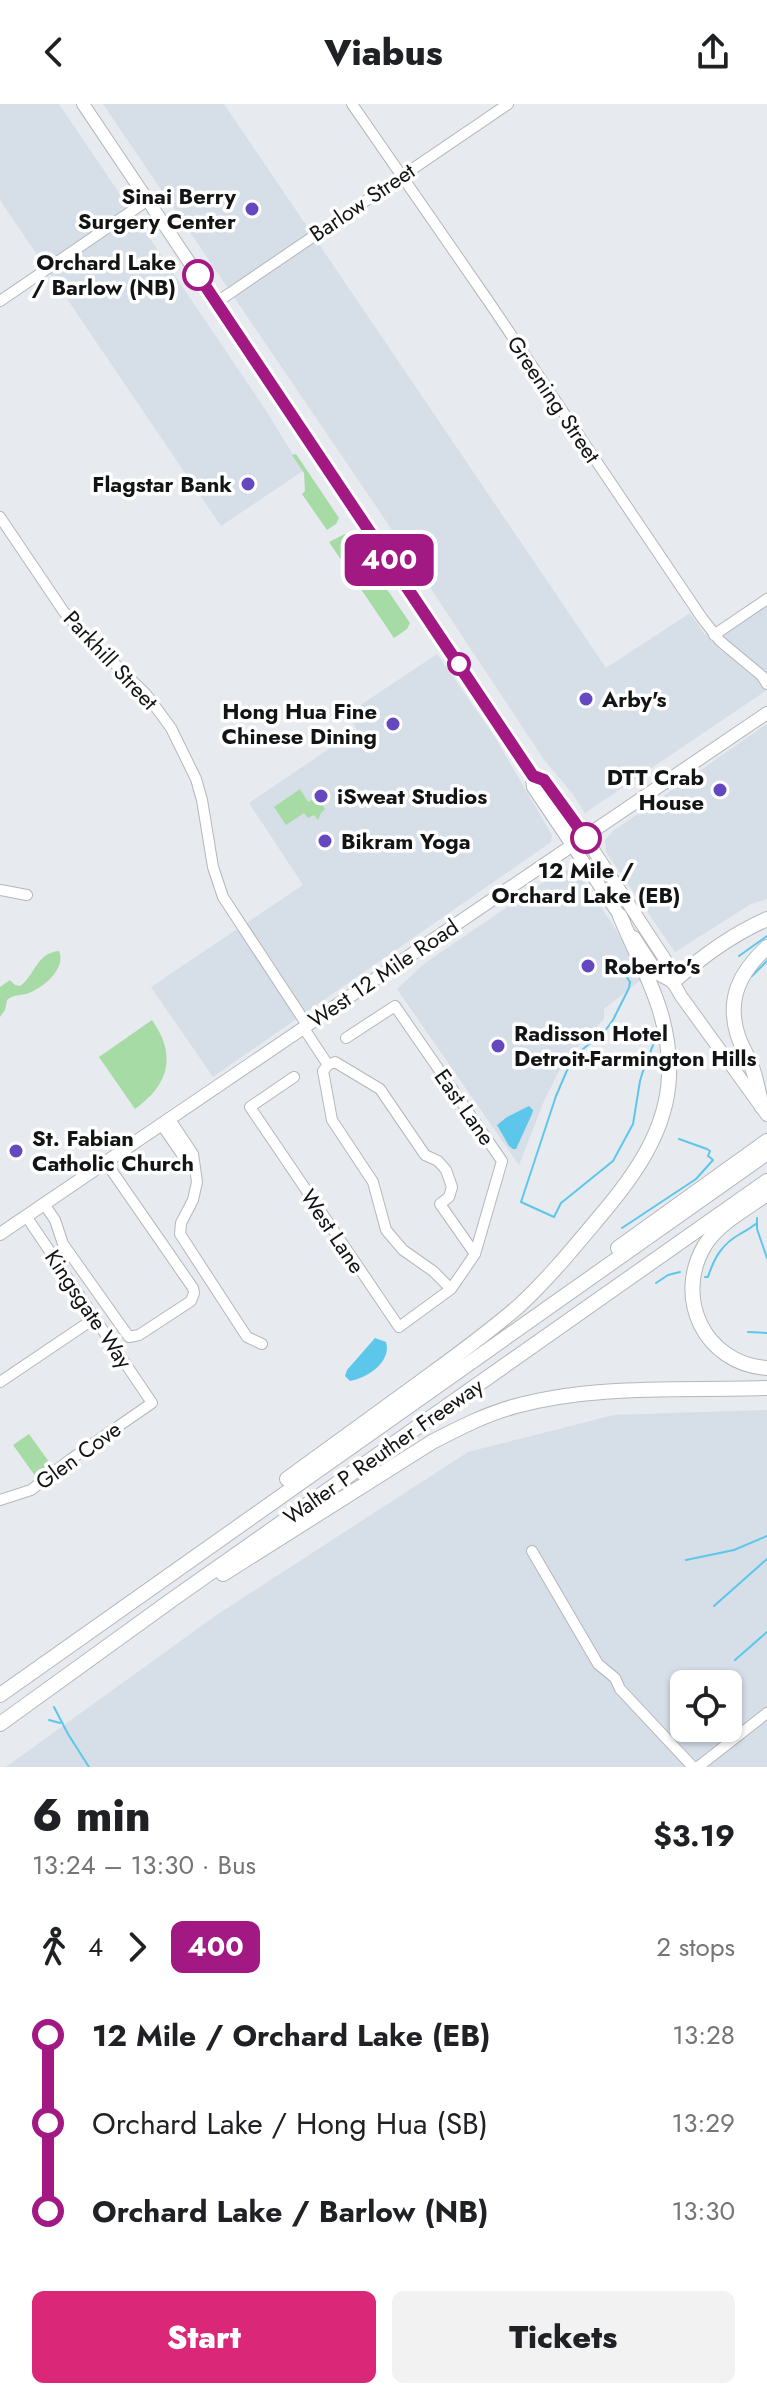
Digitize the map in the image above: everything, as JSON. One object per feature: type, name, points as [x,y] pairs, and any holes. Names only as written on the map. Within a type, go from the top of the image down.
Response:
[{"type":"highway","points":[[151,1586],[268,1493],[498,1324],[565,1259],[637,1168],[664,1108],[669,1079],[668,1046],[654,988],[620,916]]},
{"type":"highway","points":[[673,982],[751,926],[767,919]]},
{"type":"highway","points":[[764,1111],[752,1067],[737,1034],[734,1001],[739,981],[751,962],[767,947]]},
{"type":"highway","points":[[550,1306],[633,1235],[767,1141]]},
{"type":"highway","name":"Walter P Reuther Freeway","points":[[0,1695],[767,1153]]},
{"type":"highway","name":"Walter P Reuther Freeway","points":[[0,1724],[767,1181]]},
{"type":"highway","points":[[767,1194],[711,1238],[695,1267],[692,1303],[698,1322],[712,1344],[733,1359],[767,1368]]},
{"type":"highway","points":[[173,1599],[233,1569],[432,1442],[500,1411],[575,1394],[767,1388]]},
{"type":"main road","points":[[83,104],[533,776],[533,787],[658,974],[673,982]]},
{"type":"main road","name":"West 12 Mile Road","points":[[0,1234],[767,713]]},
{"type":"main road","points":[[533,776],[544,780],[586,838],[670,967],[673,982],[764,1111]]},
{"type":"street","name":"Greening Street","points":[[352,104],[714,635],[762,676],[767,684]]},
{"type":"street","name":"Barlow Street","points":[[217,302],[508,104]]},
{"type":"street","points":[[0,301],[148,200]]},
{"type":"street","name":"Parkhill Street","points":[[0,517],[64,612],[146,694],[171,728],[196,779],[213,867],[223,897],[328,1065]]},
{"type":"street","points":[[714,635],[767,599]]},
{"type":"street","points":[[0,890],[27,895]]},
{"type":"street","name":"East Lane","points":[[346,1038],[395,1006],[502,1161],[475,1254],[464,1271]]},
{"type":"street","points":[[451,1289],[433,1271],[403,1250],[386,1230],[373,1182],[332,1120],[323,1071],[328,1065],[335,1062],[380,1089],[425,1155],[438,1161],[446,1170],[452,1187],[449,1197],[440,1204],[475,1254]]},
{"type":"street","name":"West Lane","points":[[294,1077],[250,1107],[399,1327],[451,1289],[464,1271]]},
{"type":"street","points":[[165,1121],[193,1154],[196,1190],[181,1223],[180,1234],[247,1337],[262,1344]]},
{"type":"street","points":[[44,1204],[55,1220],[63,1244],[129,1337],[139,1335],[191,1301],[193,1288],[105,1161]]},
{"type":"street","name":"Kingsgate Way","points":[[26,1216],[152,1403]]},
{"type":"street","points":[[0,1382],[95,1318]]},
{"type":"street","name":"Glen Cove","points":[[0,1500],[31,1490],[152,1403]]},
{"type":"street","points":[[532,1551],[598,1664],[615,1678],[620,1689],[695,1767],[767,1713]]},
{"type":"shaded area","points":[[0,104],[59,104],[265,409],[303,471],[221,526],[0,200]]},
{"type":"shaded area","points":[[103,104],[224,104],[606,668],[690,613],[705,635],[767,592],[767,690],[585,813],[545,761]]},
{"type":"shaded area","points":[[437,654],[493,734],[552,835],[551,842],[213,1077],[151,987],[303,885],[249,803],[357,730],[347,714]]},
{"type":"shaded area","points":[[767,724],[767,899],[751,904],[675,952],[606,852],[605,840],[613,831]]},
{"type":"shaded area","points":[[568,870],[579,873],[646,976],[604,1009],[604,1019],[565,1059],[544,1101],[519,1165],[397,989],[425,963],[544,882]]},
{"type":"shaded area","points":[[767,1410],[767,1767],[6,1767],[218,1614],[468,1452],[614,1415]]},
{"type":"green space","points":[[296,454],[339,518],[327,530],[302,494],[305,491],[304,473],[292,455]]},
{"type":"green space","points":[[345,534],[356,544],[410,623],[394,638],[329,542]]},
{"type":"green space","points":[[300,789],[308,802],[312,800],[316,805],[321,802],[325,809],[318,820],[314,815],[308,818],[304,813],[286,825],[274,807]]},
{"type":"green space","points":[[59,951],[59,965],[51,978],[32,992],[7,1000],[0,1017],[0,987],[10,980],[20,986],[45,956]]},
{"type":"green space","points":[[152,1020],[165,1045],[166,1069],[156,1090],[135,1109],[99,1057]]},
{"type":"green space","points":[[29,1434],[52,1466],[36,1477],[13,1445]]},
{"type":"water","points":[[529,1106],[532,1114],[516,1149],[513,1149],[497,1125]]},
{"type":"water","points":[[375,1338],[386,1342],[382,1362],[371,1372],[350,1381],[345,1376],[347,1370]]},
{"type":"waterway","points":[[739,956],[767,936]]},
{"type":"waterway","points":[[752,976],[767,961]]},
{"type":"waterway","points":[[625,970],[629,988],[613,1020],[605,1031],[577,1054],[568,1068],[521,1202],[554,1217],[561,1203],[613,1161],[633,1124],[640,1081],[650,1061],[657,1026]]},
{"type":"waterway","points":[[679,1139],[707,1149],[712,1159]]},
{"type":"waterway","points":[[622,1228],[696,1179],[713,1160]]},
{"type":"waterway","points":[[757,1218],[757,1229],[767,1258]]},
{"type":"waterway","points":[[705,1277],[708,1277],[724,1247],[757,1223]]},
{"type":"waterway","points":[[656,1283],[680,1272]]},
{"type":"waterway","points":[[748,1332],[767,1333]]},
{"type":"waterway","points":[[686,1560],[734,1550],[767,1536]]},
{"type":"waterway","points":[[714,1606],[767,1559]]},
{"type":"waterway","points":[[735,1660],[767,1632]]},
{"type":"waterway","points":[[54,1707],[89,1767]]},
{"type":"waterway","points":[[49,1720],[60,1723]]},
{"type":"bus line","name":"400","points":[[198,275],[533,776],[544,780],[586,838]]},
{"type":"place","name":"Sinai Berry Surgery Center","points":[[252,209]]},
{"type":"place","name":"Orchard Lake / Barlow (NB)","points":[[198,275]]},
{"type":"place","name":"Flagstar Bank","points":[[248,484]]},
{"type":"place","name":"Arby's","points":[[586,699]]},
{"type":"place","name":"Hong Hua Fine Chinese Dining","points":[[393,724]]},
{"type":"place","name":"DTT Crab House","points":[[720,790]]},
{"type":"place","name":"iSweat Studios","points":[[321,796]]},
{"type":"place","name":"12 Mile / Orchard Lake (EB)","points":[[586,838]]},
{"type":"place","name":"Bikram Yoga","points":[[325,841]]},
{"type":"place","name":"Roberto's","points":[[588,966]]},
{"type":"place","name":"Radisson Hotel Detroit-Farmington Hills","points":[[498,1046]]},
{"type":"place","name":"St. Fabian Catholic Church","points":[[16,1151]]}]
